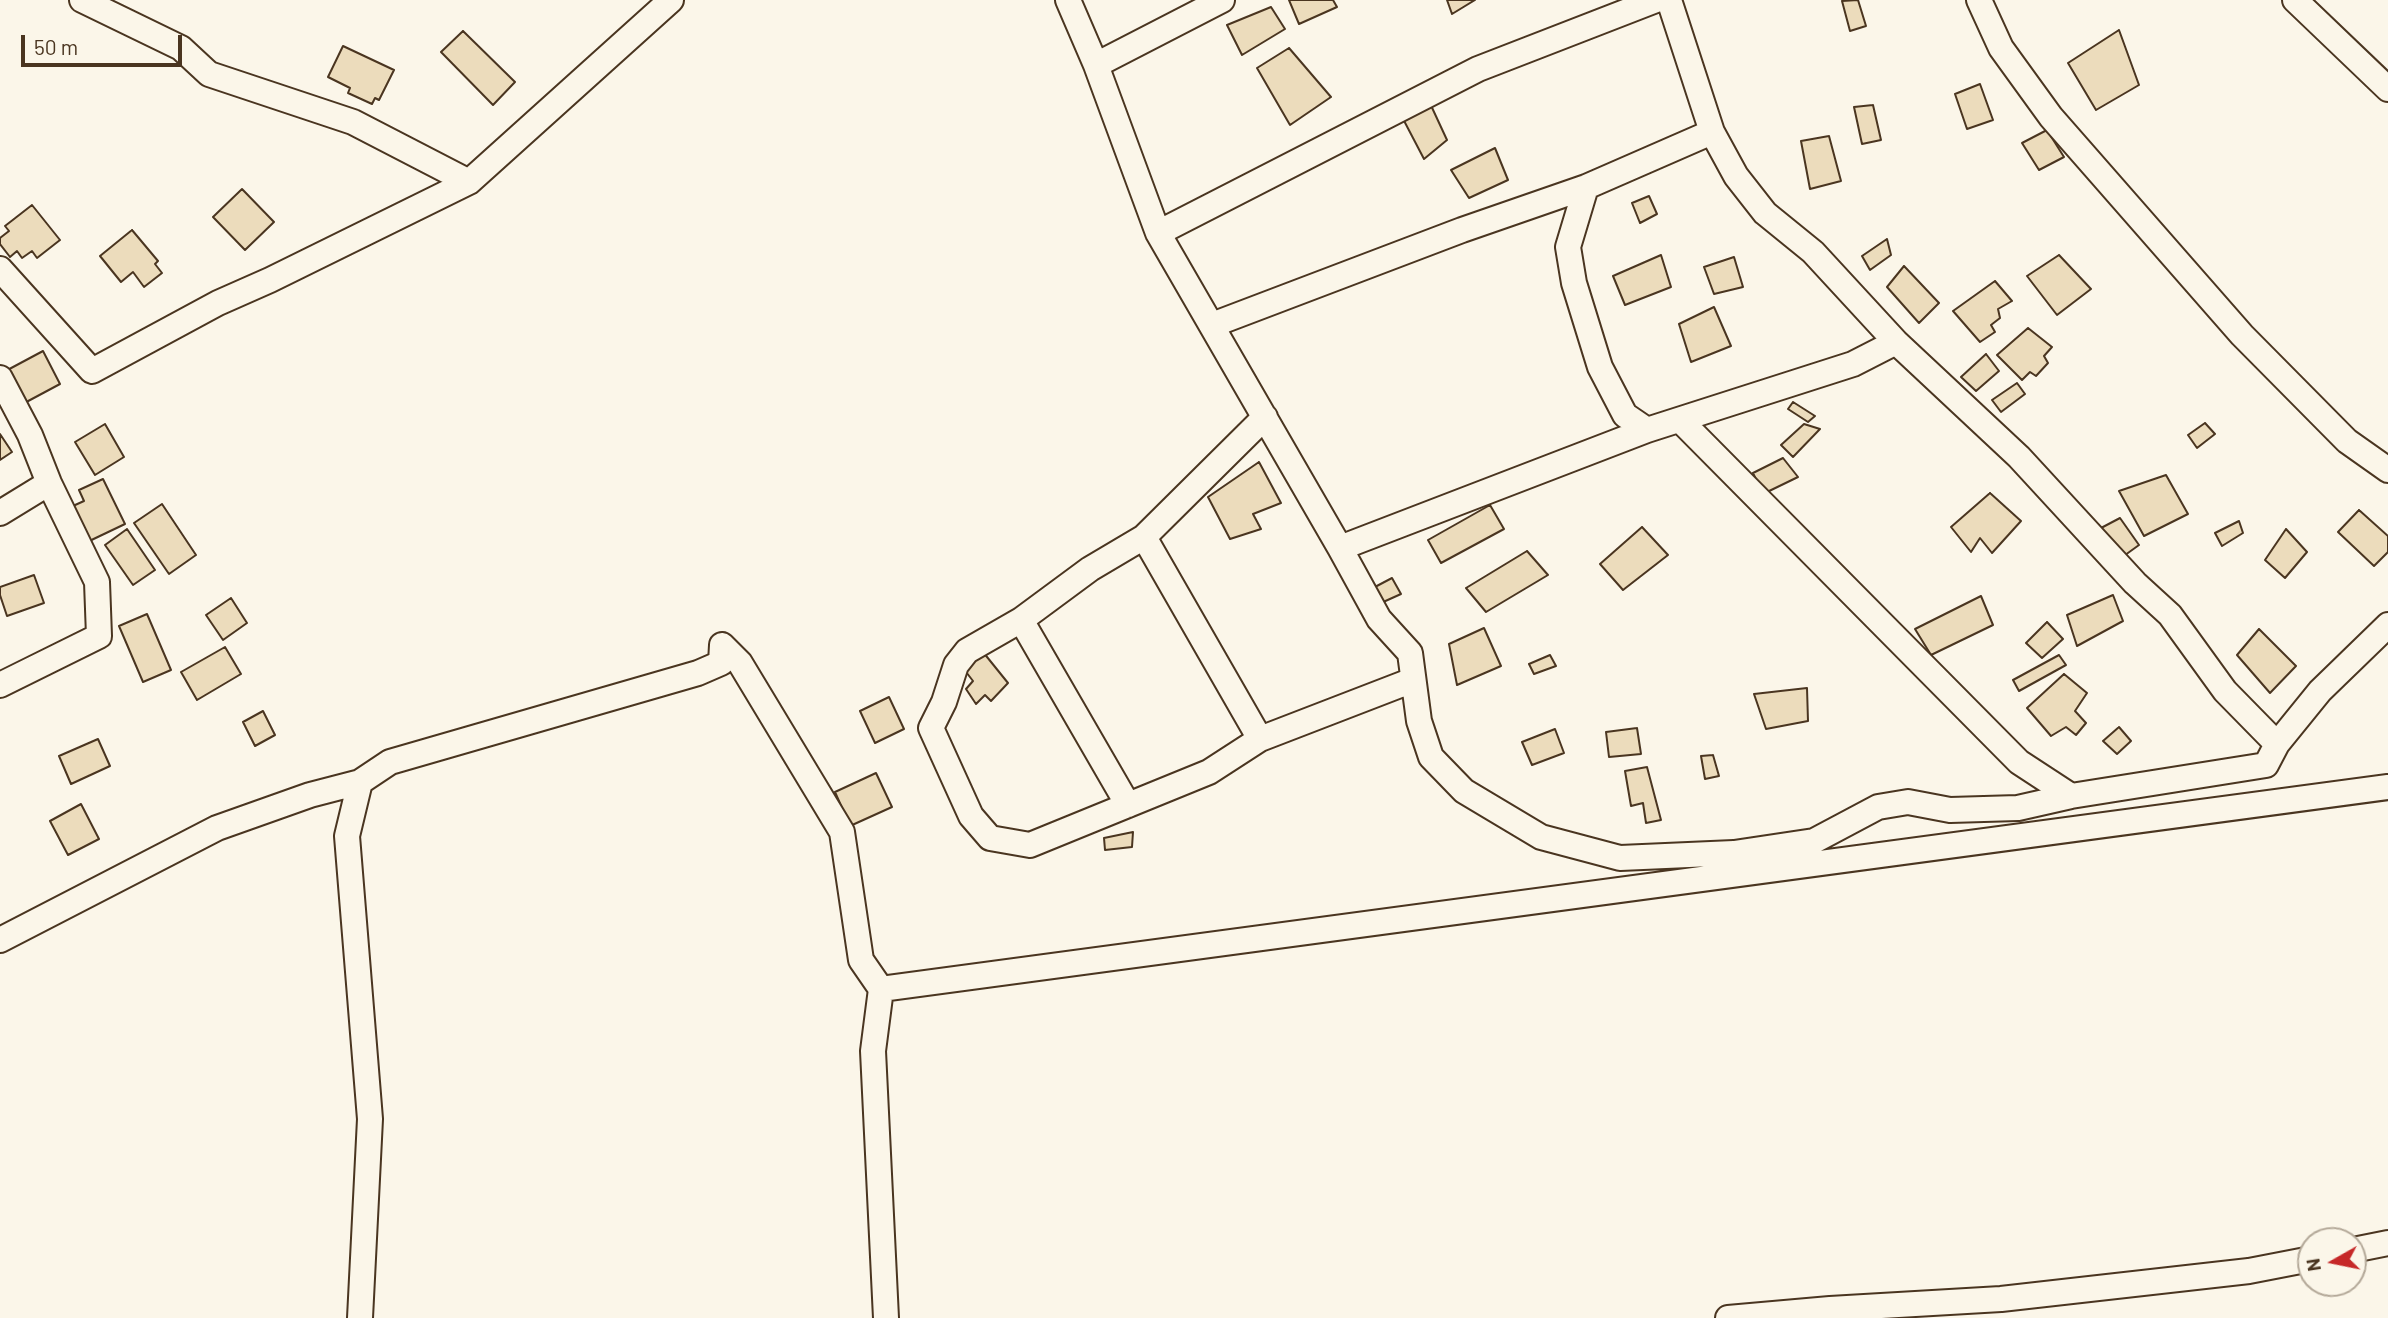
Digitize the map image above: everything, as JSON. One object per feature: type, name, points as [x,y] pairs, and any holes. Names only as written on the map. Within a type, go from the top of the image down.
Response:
[{"type":"street","points":[[82,0],[181,48],[209,74],[353,121],[470,182]]},
{"type":"street","points":[[0,269],[11,300],[92,371],[218,303],[470,182],[671,0]]},
{"type":"street","points":[[1068,0],[1096,65],[1158,233],[1379,619],[1410,653],[1419,721],[1431,757],[1464,791],[1541,837],[1620,858],[1734,853],[1814,841],[1878,807],[1908,802],[1950,810],[2018,808],[2071,796],[2266,765],[2277,744],[2320,691],[2388,625]]},
{"type":"street","points":[[1096,65],[1222,0]]},
{"type":"street","points":[[1158,233],[1478,69],[1656,0]]},
{"type":"street","points":[[1669,0],[1712,132],[1736,176],[1765,213],[1813,252],[1896,342],[2019,457],[2135,583],[2170,615],[2225,691],[2277,744]]},
{"type":"street","points":[[1979,0],[2001,48],[2051,117],[2242,335],[2347,440],[2388,470]]},
{"type":"street","points":[[2295,0],[2388,89]]},
{"type":"street","points":[[1212,326],[1462,230],[1586,187],[1712,132]]},
{"type":"street","points":[[1586,187],[1568,247],[1574,283],[1600,367],[1625,415],[1647,430]]},
{"type":"street","points":[[1340,548],[1647,430],[1853,364],[1896,342]]},
{"type":"street","points":[[0,378],[30,435],[49,483],[97,582],[99,636],[0,685]]},
{"type":"street","points":[[1265,417],[1144,537],[1090,569],[1021,620],[967,651],[956,665],[944,702],[931,728],[971,816],[990,838],[1030,845],[1209,772],[1259,739],[1413,680]]},
{"type":"street","points":[[1680,420],[2019,762],[2071,796]]},
{"type":"street","points":[[0,513],[49,483]]},
{"type":"street","points":[[1144,537],[1259,739]]},
{"type":"street","points":[[1021,620],[1128,805]]},
{"type":"street","points":[[0,940],[217,828],[310,795],[360,782],[390,762],[698,673],[721,663],[722,645],[740,663],[842,832],[861,960],[881,989],[873,1051],[886,1318]]},
{"type":"street","points":[[360,782],[347,836],[370,1119],[360,1318]]},
{"type":"street","points":[[881,989],[2388,788]]},
{"type":"street","points":[[2367,1247],[2388,1243]]},
{"type":"street","points":[[1728,1318],[2000,1299],[2249,1271],[2297,1262]]},
{"type":"building","points":[[1289,0],[1333,0],[1337,7],[1299,24]]},
{"type":"building","points":[[1447,0],[1475,0],[1452,14]]},
{"type":"building","points":[[1858,0],[1866,26],[1850,31],[1842,1]]},
{"type":"building","points":[[1271,7],[1285,29],[1242,55],[1227,25]]},
{"type":"building","points":[[2119,30],[2139,85],[2096,110],[2068,63]]},
{"type":"building","points":[[463,31],[515,82],[493,105],[441,52]]},
{"type":"building","points":[[343,46],[394,70],[379,100],[375,98],[372,104],[348,93],[350,88],[328,77]]},
{"type":"building","points":[[1289,48],[1331,97],[1290,125],[1257,68]]},
{"type":"building","points":[[1980,84],[1993,120],[1967,129],[1955,94]]},
{"type":"building","points":[[1428,99],[1447,140],[1424,159],[1401,115]]},
{"type":"building","points":[[1873,105],[1881,140],[1862,144],[1854,107]]},
{"type":"building","points":[[2047,130],[2064,157],[2039,170],[2022,143]]},
{"type":"building","points":[[1829,136],[1841,181],[1810,189],[1801,141]]},
{"type":"building","points":[[1495,148],[1508,180],[1469,198],[1451,170]]},
{"type":"building","points":[[242,189],[274,222],[245,250],[213,217]]},
{"type":"building","points":[[1649,196],[1657,214],[1640,223],[1632,203]]},
{"type":"building","points":[[32,205],[60,240],[37,258],[32,251],[22,258],[17,251],[10,257],[0,244],[0,238],[9,231],[5,226]]},
{"type":"building","points":[[132,230],[158,261],[155,264],[162,273],[144,287],[133,272],[121,282],[100,256]]},
{"type":"building","points":[[1887,239],[1891,255],[1870,270],[1862,256]]},
{"type":"building","points":[[1661,255],[1671,287],[1625,305],[1613,276]]},
{"type":"building","points":[[2059,255],[2091,289],[2057,315],[2027,276]]},
{"type":"building","points":[[1734,257],[1743,287],[1714,294],[1704,267]]},
{"type":"building","points":[[1904,266],[1939,303],[1919,323],[1887,287]]},
{"type":"building","points":[[1995,281],[2012,301],[1998,309],[2000,318],[1991,325],[1995,332],[1980,342],[1953,311]]},
{"type":"building","points":[[1714,307],[1731,346],[1691,362],[1679,324]]},
{"type":"building","points":[[2028,328],[2052,347],[2044,356],[2048,363],[2036,376],[2030,372],[2022,380],[1997,355]]},
{"type":"building","points":[[43,351],[60,384],[17,407],[0,374]]},
{"type":"building","points":[[1986,354],[1999,371],[1976,391],[1961,377]]},
{"type":"building","points":[[2017,383],[2025,394],[2001,412],[1992,400]]},
{"type":"building","points":[[1793,402],[1815,416],[1808,422],[1788,409]]},
{"type":"building","points":[[2205,423],[2215,434],[2197,448],[2188,435]]},
{"type":"building","points":[[105,424],[124,457],[95,475],[75,442]]},
{"type":"building","points":[[1804,424],[1820,429],[1793,457],[1781,445]]},
{"type":"building","points":[[0,434],[12,452],[0,460]]},
{"type":"building","points":[[1783,458],[1798,477],[1763,494],[1753,473]]},
{"type":"building","points":[[1259,462],[1281,503],[1253,514],[1261,529],[1230,539],[1208,497]]},
{"type":"building","points":[[2166,475],[2188,514],[2144,536],[2119,491]]},
{"type":"building","points":[[103,479],[125,524],[81,545],[64,510],[84,501],[79,490]]},
{"type":"building","points":[[1990,493],[2021,521],[1992,553],[1980,538],[1971,552],[1951,527]]},
{"type":"building","points":[[162,504],[196,555],[169,574],[134,523]]},
{"type":"building","points":[[1490,505],[1504,529],[1441,563],[1428,540]]},
{"type":"building","points":[[2359,510],[2388,536],[2388,552],[2374,566],[2338,532]]},
{"type":"building","points":[[2120,518],[2139,545],[2121,558],[2101,528]]},
{"type":"building","points":[[2239,521],[2243,533],[2222,546],[2215,533]]},
{"type":"building","points":[[1642,527],[1668,555],[1623,590],[1600,564]]},
{"type":"building","points":[[127,529],[155,570],[133,585],[105,545]]},
{"type":"building","points":[[2286,529],[2307,552],[2285,578],[2265,560]]},
{"type":"building","points":[[1527,551],[1548,575],[1486,612],[1466,588]]},
{"type":"building","points":[[34,575],[44,603],[7,616],[0,587]]},
{"type":"building","points":[[1392,578],[1401,594],[1381,603],[1373,588]]},
{"type":"building","points":[[2113,595],[2123,621],[2077,646],[2067,615]]},
{"type":"building","points":[[1981,596],[1993,625],[1931,655],[1915,629]]},
{"type":"building","points":[[231,598],[247,623],[223,640],[206,615]]},
{"type":"building","points":[[147,614],[171,670],[143,682],[119,626]]},
{"type":"building","points":[[2047,622],[2063,639],[2042,658],[2026,643]]},
{"type":"building","points":[[1484,628],[1501,666],[1457,685],[1449,644]]},
{"type":"building","points":[[2259,629],[2296,666],[2270,693],[2237,655]]},
{"type":"building","points":[[225,647],[241,674],[197,700],[181,672]]},
{"type":"building","points":[[983,652],[1008,683],[991,701],[985,695],[976,704],[966,689],[973,681],[963,668]]},
{"type":"building","points":[[1550,655],[1556,666],[1534,674],[1529,664]]},
{"type":"building","points":[[2059,655],[2066,665],[2019,691],[2013,680]]},
{"type":"building","points":[[2064,674],[2087,693],[2075,711],[2086,723],[2076,735],[2066,727],[2051,736],[2027,708]]},
{"type":"building","points":[[1807,688],[1808,721],[1766,729],[1754,694]]},
{"type":"building","points":[[889,697],[904,729],[875,743],[860,711]]},
{"type":"building","points":[[263,711],[275,735],[255,746],[243,722]]},
{"type":"building","points":[[2119,727],[2131,741],[2117,754],[2103,741]]},
{"type":"building","points":[[1637,728],[1641,754],[1609,757],[1606,732]]},
{"type":"building","points":[[1555,729],[1564,753],[1532,765],[1522,742]]},
{"type":"building","points":[[98,739],[110,766],[71,784],[59,756]]},
{"type":"building","points":[[1713,755],[1719,776],[1705,779],[1701,756]]},
{"type":"building","points":[[1647,767],[1661,820],[1646,823],[1643,803],[1631,806],[1625,771]]},
{"type":"building","points":[[876,773],[892,807],[850,826],[835,792]]},
{"type":"building","points":[[81,804],[99,839],[68,855],[50,821]]},
{"type":"building","points":[[1133,832],[1132,847],[1105,850],[1104,838]]}]
